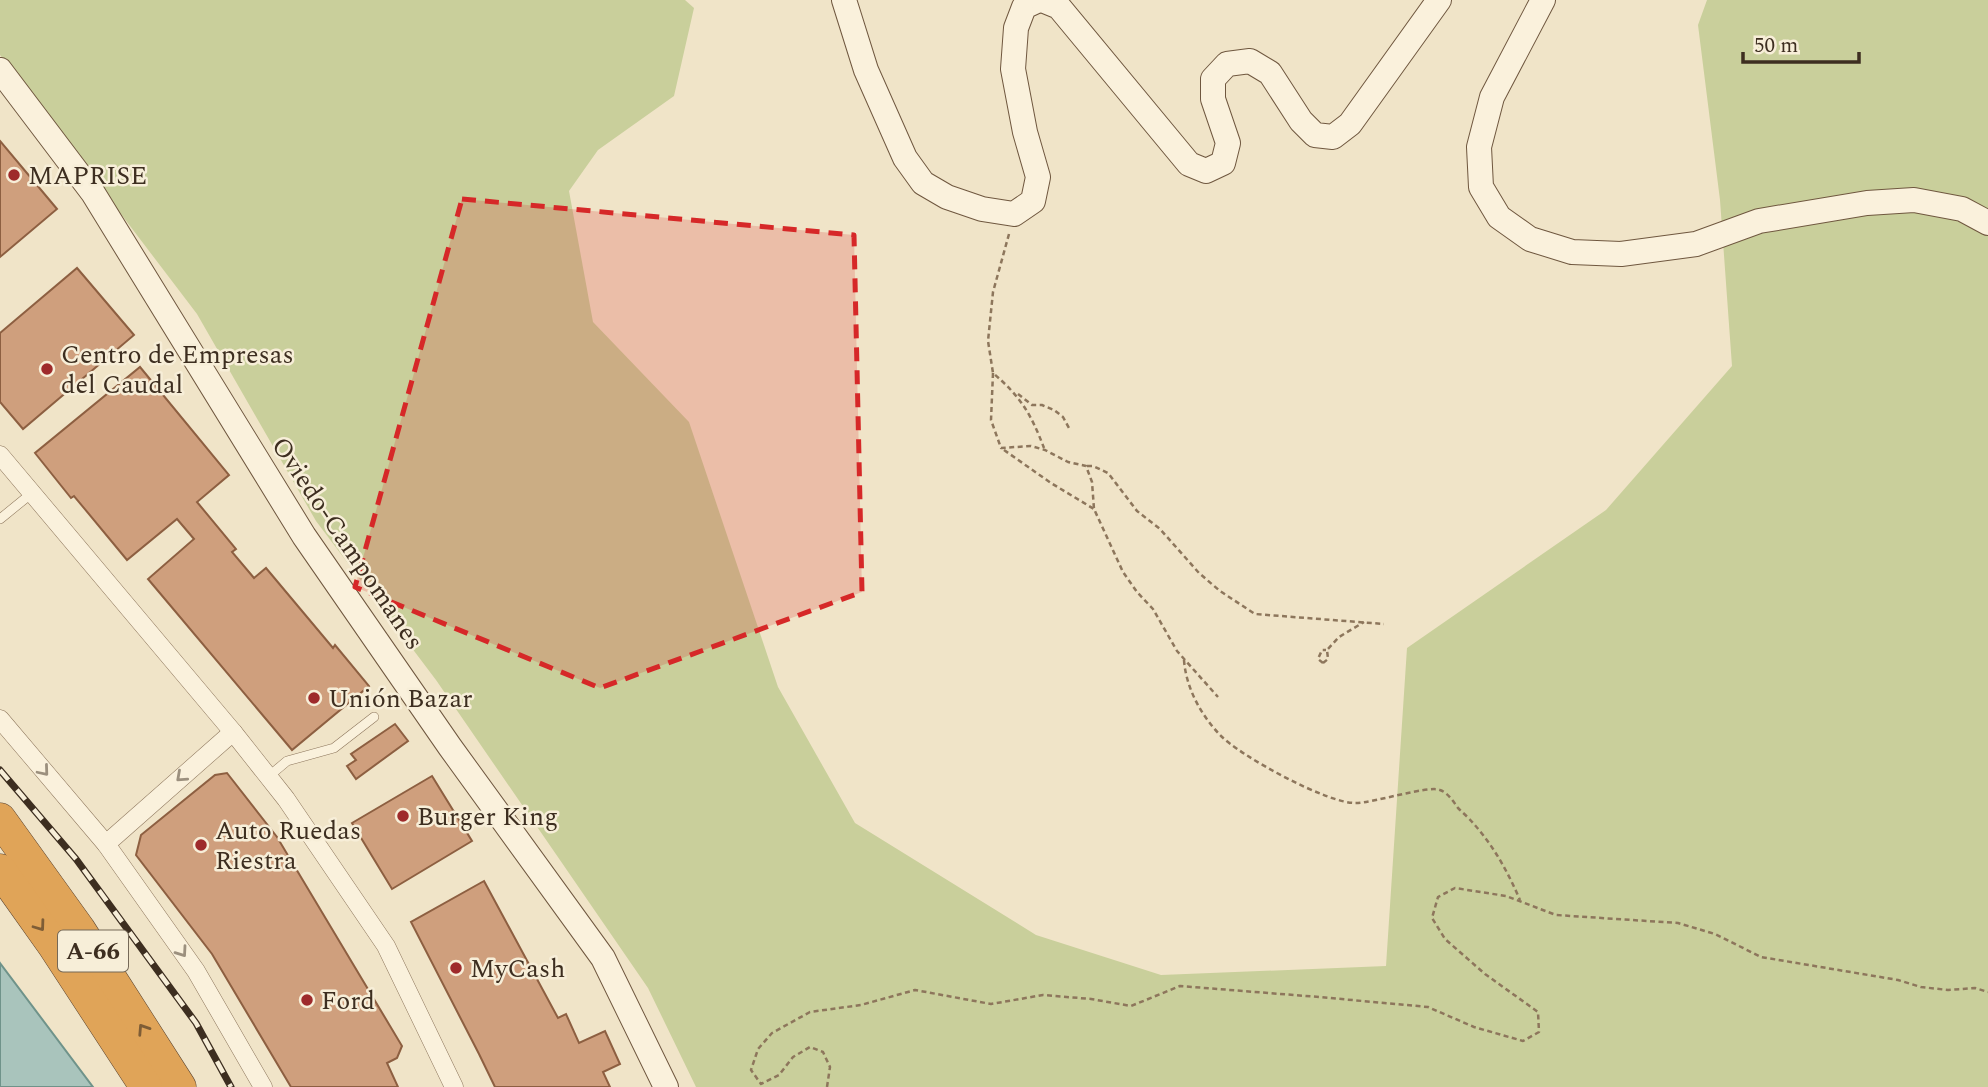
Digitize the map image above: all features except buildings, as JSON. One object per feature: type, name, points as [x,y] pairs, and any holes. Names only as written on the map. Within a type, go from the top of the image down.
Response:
[{"type":"highway","name":"A-66","points":[[0,819],[79,929],[180,1087]]},
{"type":"highway","name":"A-66","points":[[0,870],[54,946],[146,1087]]},
{"type":"street","points":[[844,0],[866,70],[905,158],[923,183],[947,197],[970,205],[1014,214],[1033,201],[1038,177],[1025,131],[1013,69],[1016,28],[1024,7],[1041,0],[1059,7],[1189,164],[1206,171],[1223,163],[1228,143],[1213,99],[1213,79],[1227,64],[1251,61],[1270,73],[1301,121],[1315,135],[1333,137],[1350,124],[1439,0]]},
{"type":"street","points":[[1543,0],[1492,97],[1479,147],[1481,187],[1499,217],[1530,239],[1572,252],[1621,254],[1696,244],[1759,221],[1867,202],[1914,200],[1962,209],[1988,223]]},
{"type":"street","name":"Oviedo-Campomanes","points":[[0,70],[93,193],[303,537],[450,747],[603,958],[666,1087]]},
{"type":"street","points":[[0,454],[286,799],[386,946],[454,1087]]},
{"type":"street","points":[[0,719],[106,844],[196,971],[263,1087]]},
{"type":"street","points":[[106,844],[233,732]]},
{"type":"lane","points":[[0,519],[32,492]]},
{"type":"lane","points":[[268,777],[287,761],[334,748],[374,717]]},
{"type":"path","points":[[1014,214],[993,292],[988,341],[993,373],[991,420],[1001,448],[1094,509]]},
{"type":"path","points":[[993,373],[1032,405],[1042,405],[1054,410],[1063,417],[1069,428]]},
{"type":"path","points":[[1012,390],[1024,404],[1045,450]]},
{"type":"path","points":[[1001,448],[1031,446],[1068,462],[1086,466],[1092,482],[1094,509],[1123,572],[1153,609],[1177,651],[1218,697]]},
{"type":"path","points":[[1080,465],[1093,466],[1108,473],[1137,510],[1160,529],[1199,573],[1220,591],[1255,614],[1384,624]]},
{"type":"path","points":[[1327,650],[1339,637],[1364,622]]},
{"type":"path","points":[[1184,660],[1185,674],[1193,695],[1200,709],[1221,736],[1314,793],[1356,804],[1432,788],[1440,790],[1451,798],[1494,850],[1521,902]]},
{"type":"path","points":[[827,1087],[830,1067],[822,1052],[810,1047],[793,1057],[779,1075],[761,1084],[751,1070],[758,1049],[772,1032],[810,1012],[861,1005],[915,990],[991,1004],[1043,995],[1131,1006],[1180,986],[1319,997],[1428,1007],[1474,1027],[1523,1041],[1539,1032],[1538,1012],[1485,974],[1445,939],[1432,918],[1438,897],[1455,888],[1506,896],[1556,915],[1678,923],[1715,934],[1761,957],[1898,980],[1922,987],[1948,990],[1975,988],[1988,992]]},
{"type":"highlighted area","points":[[462,199],[854,235],[862,592],[600,688],[355,587]]},
{"type":"green space","points":[[0,0],[685,0],[694,8],[674,96],[598,150],[569,191],[593,322],[689,422],[778,687],[855,823],[1036,935],[1161,975],[1386,966],[1407,648],[1606,510],[1732,366],[1720,200],[1698,25],[1707,0],[1988,0],[1988,1087],[696,1087],[648,988],[436,680],[316,521],[197,314],[0,55]]},
{"type":"water","points":[[0,963],[93,1087],[0,1087]]},
{"type":"railway","points":[[0,770],[76,859],[196,1023],[231,1087]]},
{"type":"place","name":"MAPRISE","points":[[14,175]]},
{"type":"place","name":"Centro de Empresas del Caudal","points":[[47,369]]},
{"type":"place","name":"Unión Bazar","points":[[314,698]]},
{"type":"place","name":"Burger King","points":[[403,816]]},
{"type":"place","name":"Auto Ruedas Riestra","points":[[201,845]]},
{"type":"place","name":"MyCash","points":[[456,968]]},
{"type":"place","name":"Ford","points":[[307,1000]]}]
